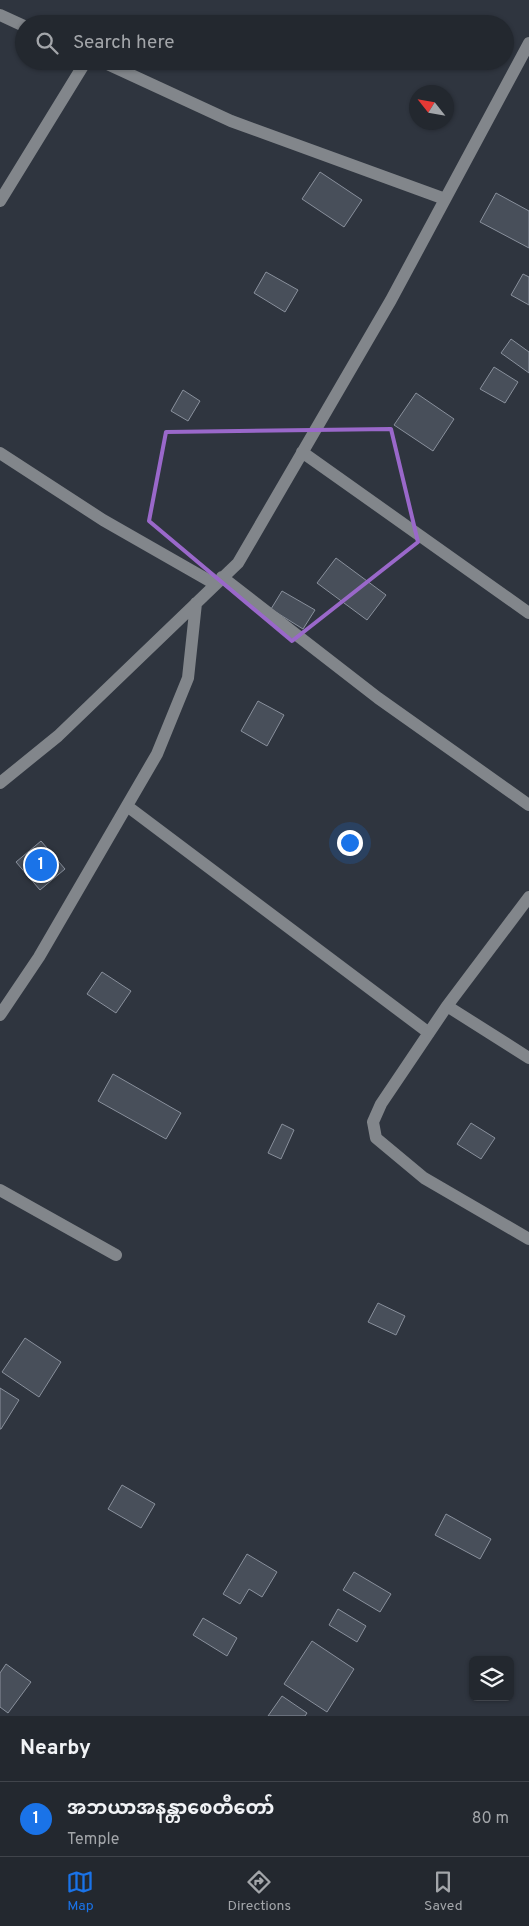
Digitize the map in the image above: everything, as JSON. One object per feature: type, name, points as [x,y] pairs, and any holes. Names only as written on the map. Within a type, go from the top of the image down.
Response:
[{"type":"street","points":[[0,15],[15,22]]},
{"type":"street","points":[[0,783],[58,736],[238,563],[391,300],[529,43]]},
{"type":"street","points":[[0,201],[80,70]]},
{"type":"street","points":[[121,70],[231,121],[445,199]]},
{"type":"street","points":[[302,452],[529,613]]},
{"type":"street","points":[[0,453],[103,520],[219,581],[378,698],[529,805]]},
{"type":"street","points":[[0,1014],[39,957],[157,754],[188,678],[196,603]]},
{"type":"street","points":[[126,806],[429,1033]]},
{"type":"street","points":[[529,897],[447,1006],[381,1104],[373,1122],[376,1138],[424,1178],[529,1239]]},
{"type":"street","points":[[447,1006],[529,1058]]},
{"type":"street","points":[[0,1190],[116,1255]]},
{"type":"highlighted area","points":[[391,429],[418,542],[292,641],[149,521],[166,432]]},
{"type":"building","points":[[320,172],[362,200],[344,227],[302,199]]},
{"type":"building","points":[[496,193],[529,211],[529,248],[480,222]]},
{"type":"building","points":[[266,272],[298,290],[285,312],[254,293]]},
{"type":"building","points":[[523,274],[529,277],[529,305],[511,295]]},
{"type":"building","points":[[511,339],[529,352],[529,373],[501,353]]},
{"type":"building","points":[[494,367],[518,382],[505,403],[480,389]]},
{"type":"building","points":[[183,390],[200,401],[188,421],[171,411]]},
{"type":"building","points":[[416,393],[454,419],[433,451],[394,425]]},
{"type":"building","points":[[336,558],[386,595],[367,620],[317,583]]},
{"type":"building","points":[[282,591],[315,610],[303,629],[271,609]]},
{"type":"building","points":[[258,701],[284,715],[267,746],[241,731]]},
{"type":"building","points":[[41,841],[65,869],[40,890],[16,862]]},
{"type":"building","points":[[102,972],[131,991],[116,1013],[87,994]]},
{"type":"building","points":[[113,1074],[181,1113],[166,1139],[98,1101]]},
{"type":"building","points":[[471,1123],[495,1138],[481,1159],[457,1144]]},
{"type":"building","points":[[282,1124],[294,1130],[281,1159],[268,1153]]},
{"type":"building","points":[[378,1303],[405,1316],[396,1335],[368,1322]]},
{"type":"building","points":[[25,1338],[61,1362],[39,1397],[2,1372]]},
{"type":"building","points":[[0,1388],[19,1400],[1,1429],[0,1429]]},
{"type":"building","points":[[122,1485],[155,1504],[141,1528],[108,1509]]},
{"type":"building","points":[[446,1514],[491,1539],[480,1559],[435,1535]]},
{"type":"building","points":[[247,1554],[277,1572],[262,1597],[249,1589],[240,1604],[223,1594]]},
{"type":"building","points":[[354,1572],[391,1594],[380,1612],[343,1590]]},
{"type":"building","points":[[338,1609],[366,1626],[357,1642],[329,1625]]},
{"type":"building","points":[[203,1618],[237,1638],[227,1656],[193,1635]]},
{"type":"building","points":[[312,1641],[354,1669],[327,1712],[284,1684]]},
{"type":"building","points":[[6,1664],[31,1682],[8,1713],[0,1707],[0,1673]]},
{"type":"building","points":[[282,1696],[307,1713],[305,1716],[268,1716]]},
{"type":"place","name":"အဘယာအနန္တာစေတီတော်","points":[[41,865]]}]
